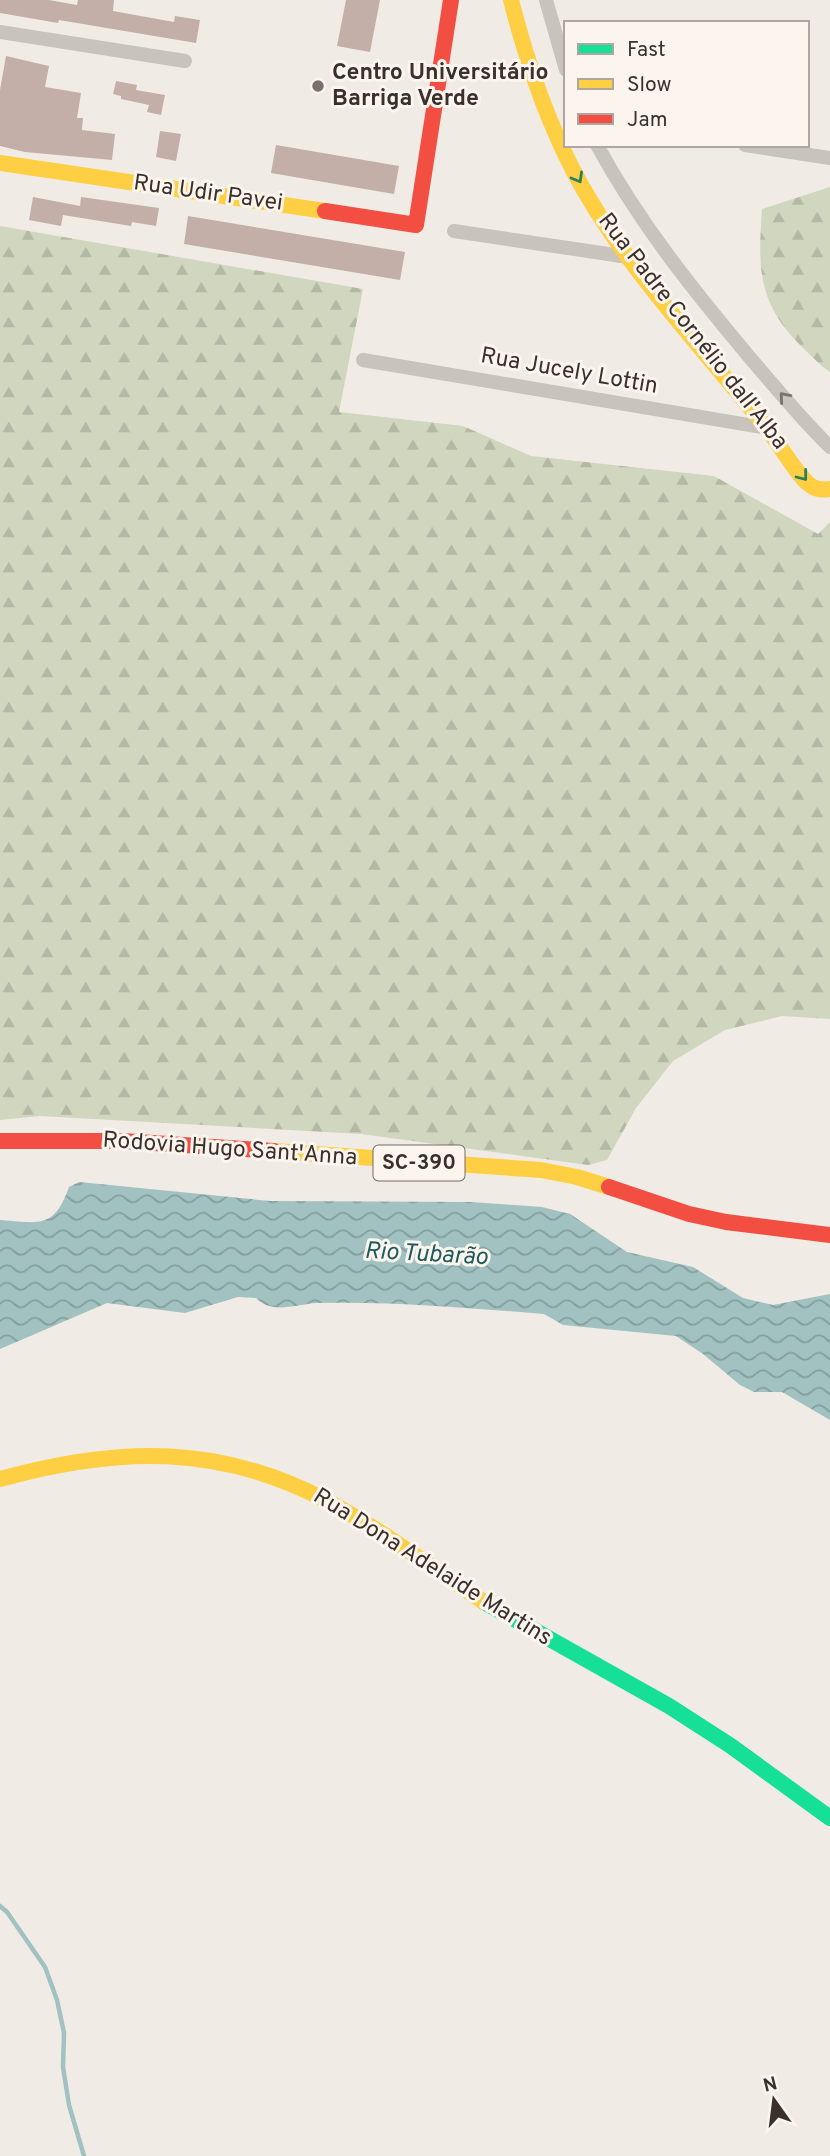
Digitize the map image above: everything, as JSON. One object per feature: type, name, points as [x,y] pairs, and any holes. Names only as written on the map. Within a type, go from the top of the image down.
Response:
[{"type":"street","name":"Rua Udir Pavei","points":[[0,163],[416,225],[452,0]]},
{"type":"street","name":"Rua Padre Cornélio dall'Alba","points":[[510,0],[525,56],[561,134]]},
{"type":"street","points":[[545,0],[564,63]]},
{"type":"street","points":[[0,32],[185,61]]},
{"type":"street","name":"Rua Padre Cornélio dall'Alba","points":[[567,147],[601,217],[628,257],[767,428],[809,485],[821,490],[830,489]]},
{"type":"street","name":"Rua Padre Cornélio dall'Alba","points":[[598,147],[642,221],[667,256],[746,353],[830,447]]},
{"type":"street","points":[[758,147],[830,158]]},
{"type":"street","points":[[454,231],[628,257]]},
{"type":"street","name":"Rua Jucely Lottin","points":[[363,360],[767,428]]},
{"type":"street","name":"Rodovia Hugo Sant'Anna","points":[[0,1141],[109,1141],[198,1145],[541,1170],[577,1177],[690,1214],[726,1222],[830,1235]]},
{"type":"street","name":"Rua Dona Adelaide Martins","points":[[0,1479],[69,1461],[115,1455],[153,1454],[185,1455],[221,1461],[259,1470],[298,1485],[363,1522],[453,1583],[527,1628],[697,1724],[827,1816]]},
{"type":"green space","points":[[830,187],[830,372],[801,346],[776,314],[764,283],[760,249],[762,209]]},
{"type":"green space","points":[[0,226],[363,289],[339,412],[463,426],[531,456],[714,476],[818,534],[830,522],[830,1019],[782,1016],[725,1030],[673,1061],[636,1108],[607,1160],[588,1165],[361,1134],[40,1116],[0,1120]]},
{"type":"water","name":"Rio Tubarão","points":[[79,1182],[270,1201],[471,1202],[542,1207],[570,1214],[627,1252],[693,1267],[743,1298],[773,1305],[830,1294],[830,1420],[782,1392],[754,1392],[740,1385],[703,1354],[676,1336],[563,1325],[544,1314],[374,1303],[317,1303],[277,1307],[256,1298],[238,1297],[185,1313],[107,1303],[0,1349],[0,1220],[35,1222],[51,1217],[58,1210],[69,1187]]},
{"type":"building","points":[[0,0],[49,0],[77,5],[78,0],[114,0],[113,11],[174,22],[175,16],[200,20],[196,43],[0,13]]},
{"type":"building","points":[[346,0],[380,0],[370,52],[337,46]]},
{"type":"building","points":[[6,56],[49,66],[45,87],[81,93],[77,118],[83,118],[82,130],[115,134],[112,160],[25,152],[0,146],[0,90]]},
{"type":"building","points":[[116,81],[137,85],[136,90],[165,95],[161,115],[147,112],[149,105],[121,99],[121,96],[113,94]]},
{"type":"building","points":[[160,131],[181,134],[176,161],[156,157]]},
{"type":"building","points":[[276,145],[399,166],[394,194],[271,173]]},
{"type":"building","points":[[33,197],[80,206],[81,197],[159,208],[156,226],[132,222],[131,226],[63,215],[61,226],[29,220]]},
{"type":"building","points":[[188,216],[405,252],[400,280],[184,244]]},
{"type":"waterway","points":[[0,1906],[45,1967],[57,2000],[64,2033],[63,2067],[69,2105],[84,2156]]},
{"type":"traffic: fast","points":[[484,1602],[669,1706],[731,1746],[830,1818]]},
{"type":"traffic: slow","points":[[511,0],[530,65],[554,129],[573,170],[614,238],[765,426],[805,481],[815,488],[830,489]]},
{"type":"traffic: slow","points":[[0,163],[325,211]]},
{"type":"traffic: slow","points":[[274,1151],[541,1170],[609,1187]]},
{"type":"traffic: slow","points":[[0,1479],[43,1468],[126,1457],[166,1456],[206,1460],[246,1469],[286,1482],[347,1512],[484,1602]]},
{"type":"traffic: jam","points":[[325,211],[416,225],[451,0]]},
{"type":"traffic: jam","points":[[0,1141],[122,1141],[274,1151]]},
{"type":"traffic: jam","points":[[609,1187],[689,1214],[726,1222],[830,1235]]},
{"type":"place","name":"Centro Universitário Barriga Verde","points":[[318,86]]}]
